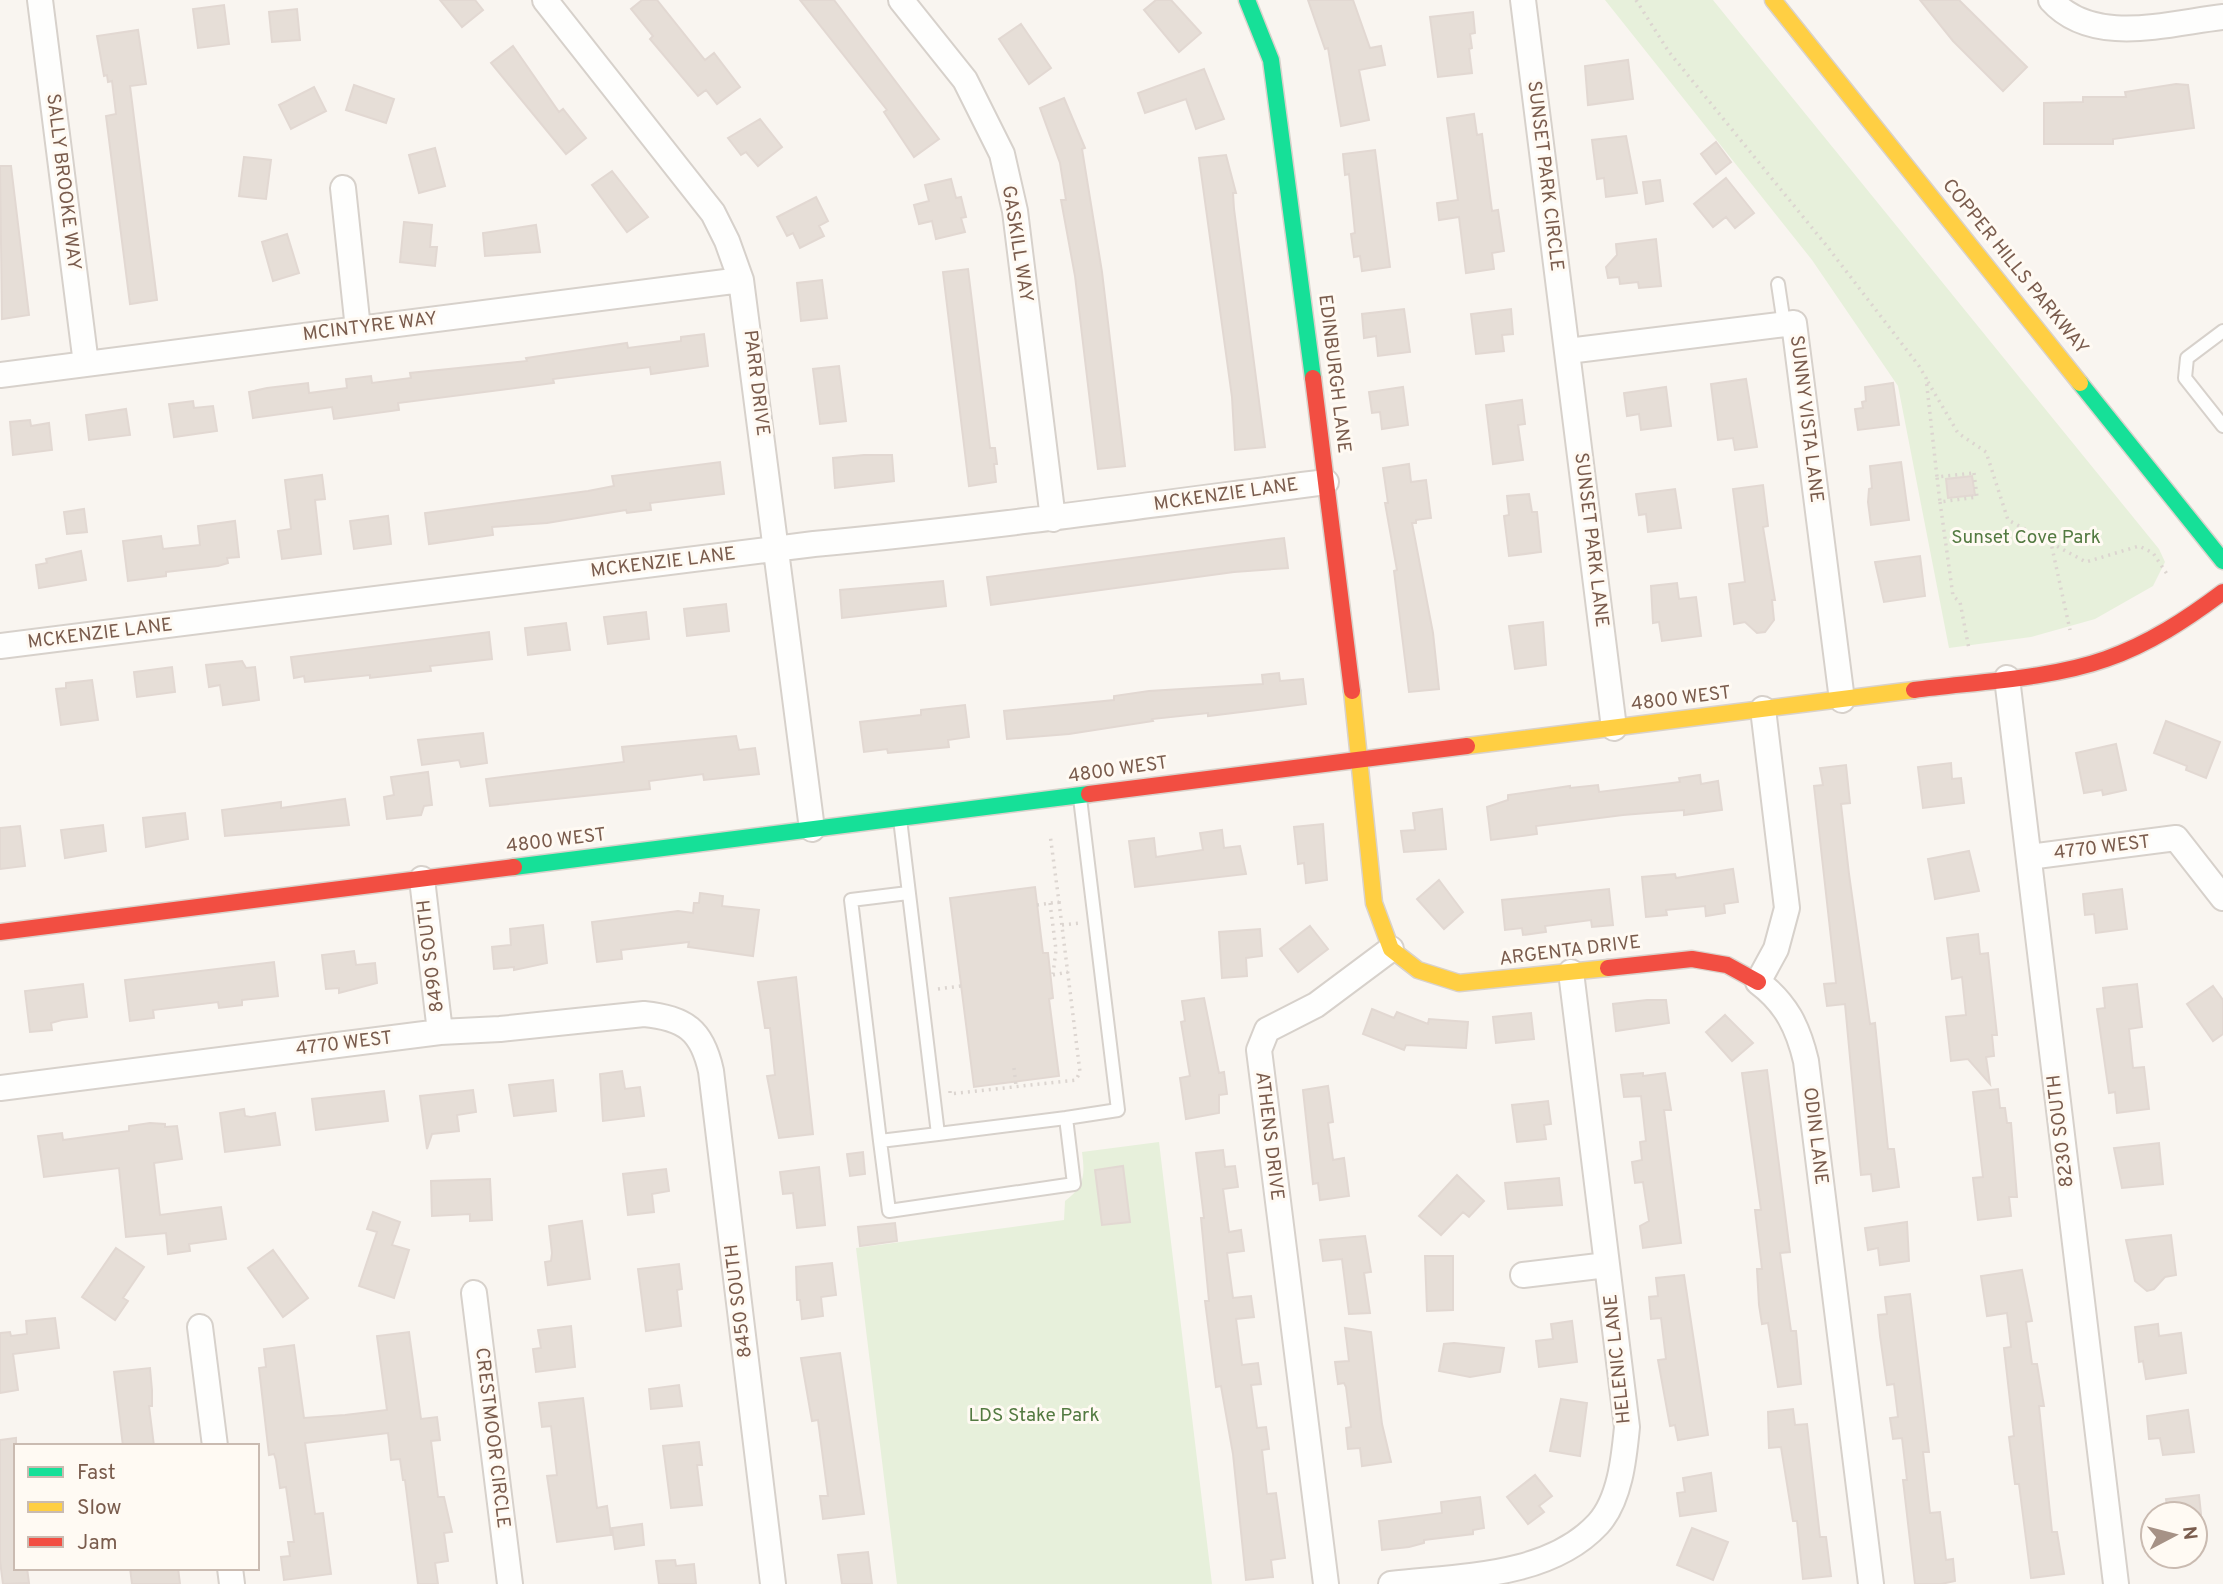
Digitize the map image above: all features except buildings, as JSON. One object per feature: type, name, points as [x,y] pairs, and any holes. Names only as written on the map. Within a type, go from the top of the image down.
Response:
[{"type":"street","name":"SALLY BROOKE WAY","points":[[40,0],[86,364]]},
{"type":"street","name":"PARR DRIVE","points":[[545,0],[713,213],[727,241],[741,280],[812,829]]},
{"type":"street","name":"GASKILL WAY","points":[[901,0],[965,80],[1002,154],[1015,211],[1053,519]]},
{"type":"street","name":"EDINBURGH LANE","points":[[1247,0],[1271,60],[1359,759]]},
{"type":"street","name":"SUNSET PARK CIRCLE","points":[[1523,0],[1568,351]]},
{"type":"street","name":"COPPER HILLS PARKWAY","points":[[1773,0],[2223,561]]},
{"type":"street","points":[[2051,0],[2067,15],[2110,29],[2223,17]]},
{"type":"street","points":[[343,188],[358,329]]},
{"type":"street","name":"MCINTYRE WAY","points":[[0,375],[741,280]]},
{"type":"street","name":"SUNNY VISTA LANE","points":[[1568,351],[1794,323],[1842,700]]},
{"type":"street","name":"SUNSET PARK LANE","points":[[1568,351],[1614,729]]},
{"type":"street","name":"MCKENZIE LANE","points":[[0,646],[777,548],[1053,519],[1326,482]]},
{"type":"street","name":"4800 WEST","points":[[0,932],[2007,678],[2088,664],[2134,647],[2186,620],[2223,592]]},
{"type":"street","name":"8230 SOUTH","points":[[2007,678],[2116,1584]]},
{"type":"street","points":[[1758,982],[1776,949],[1787,908],[1763,709]]},
{"type":"street","points":[[1359,759],[1374,903],[1391,949]]},
{"type":"street","name":"4770 WEST","points":[[2029,857],[2176,838],[2223,898]]},
{"type":"street","name":"8490 SOUTH","points":[[422,879],[440,1032]]},
{"type":"street","name":"ARGENTA DRIVE","points":[[1391,949],[1418,970],[1459,983],[1692,960],[1727,965],[1758,982]]},
{"type":"street","name":"ATHENS DRIVE","points":[[1326,1584],[1259,1051],[1267,1030],[1316,1004],[1391,949]]},
{"type":"street","name":"HELENIC LANE","points":[[1391,1584],[1490,1572],[1535,1562],[1585,1535],[1600,1522],[1615,1490],[1623,1461],[1627,1427],[1571,972]]},
{"type":"street","name":"ODIN LANE","points":[[1758,982],[1776,997],[1791,1016],[1799,1031],[1806,1061],[1871,1584]]},
{"type":"street","name":"4770 WEST","points":[[0,1088],[440,1032],[500,1029],[644,1014],[667,1017],[687,1025]]},
{"type":"street","name":"8450 SOUTH","points":[[687,1025],[703,1046],[711,1071],[773,1584]]},
{"type":"street","points":[[1523,1275],[1607,1265]]},
{"type":"street","name":"CRESTMOOR CIRCLE","points":[[474,1293],[510,1584]]},
{"type":"street","points":[[200,1327],[215,1444]]},
{"type":"lane","points":[[1778,284],[1784,324]]},
{"type":"lane","points":[[2223,331],[2188,358],[2185,379],[2223,426]]},
{"type":"lane","points":[[880,1141],[1118,1110],[1079,796]]},
{"type":"lane","points":[[900,818],[938,1134]]},
{"type":"lane","points":[[908,893],[850,900],[889,1211],[1074,1184],[1066,1118]]},
{"type":"path","points":[[1636,0],[1669,51],[1909,352],[1958,433],[1986,452],[2008,520],[2086,562],[2139,546],[2152,553],[2167,574]]},
{"type":"path","points":[[1926,378],[1953,596],[1960,602],[1969,649]]},
{"type":"path","points":[[1937,477],[1974,473],[1976,485],[1977,497],[1940,502]]},
{"type":"path","points":[[2050,543],[2070,630]]},
{"type":"path","points":[[949,1081],[950,1094],[1076,1080],[1080,1072],[1050,834]]},
{"type":"path","points":[[1037,905],[1059,902]]},
{"type":"path","points":[[1049,903],[1056,950],[1052,975],[1068,972]]},
{"type":"path","points":[[1062,925],[1082,923]]},
{"type":"path","points":[[937,976],[940,1002]]},
{"type":"path","points":[[938,989],[961,986]]},
{"type":"path","points":[[1014,1068],[1016,1086]]},
{"type":"green space","name":"Sunset Cove Park","points":[[1605,0],[1713,0],[2159,549],[2165,562],[2153,586],[2095,619],[2031,637],[1949,648],[1898,386],[1812,260]]},
{"type":"green space","name":"LDS Stake Park","points":[[1159,1142],[1212,1584],[897,1584],[856,1248],[1064,1220],[1065,1201],[1077,1190],[1082,1180],[1082,1152]]},
{"type":"traffic: fast","points":[[1247,0],[1271,60],[1313,378]]},
{"type":"traffic: fast","points":[[2080,383],[2223,561]]},
{"type":"traffic: fast","points":[[514,867],[1089,794]]},
{"type":"traffic: slow","points":[[1773,0],[2080,383]]},
{"type":"traffic: slow","points":[[1467,746],[1914,690]]},
{"type":"traffic: slow","points":[[1352,691],[1374,903],[1391,949],[1418,970],[1459,983],[1608,968]]},
{"type":"traffic: jam","points":[[1313,378],[1352,691]]},
{"type":"traffic: jam","points":[[1914,690],[2011,679],[2084,666],[2137,646],[2196,612],[2223,592]]},
{"type":"traffic: jam","points":[[1089,794],[1467,746]]},
{"type":"traffic: jam","points":[[0,932],[514,867]]},
{"type":"traffic: jam","points":[[1608,968],[1692,959],[1727,965],[1758,982]]}]
